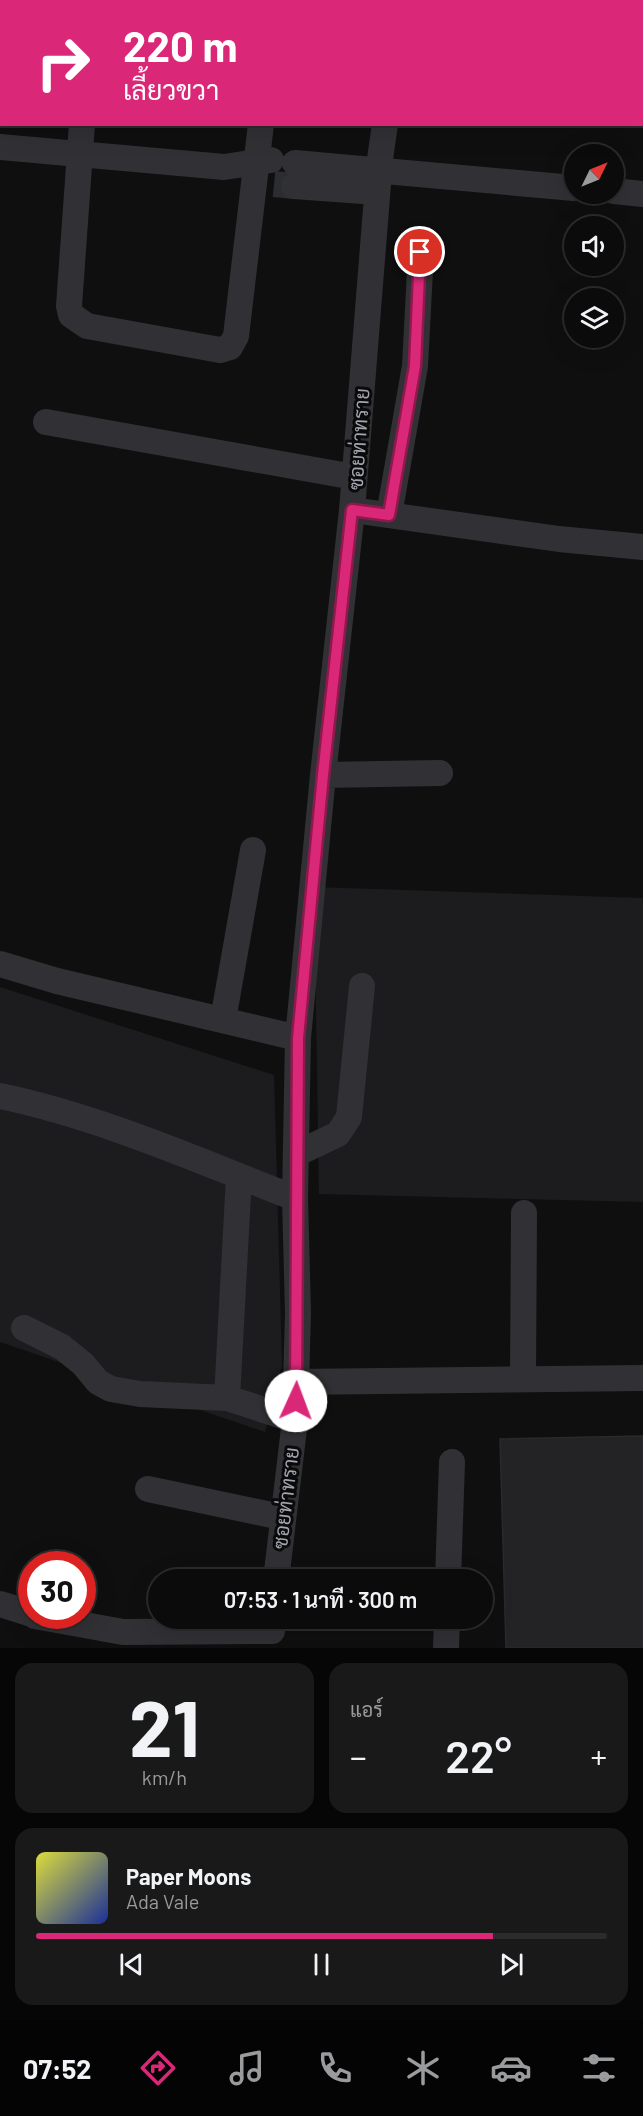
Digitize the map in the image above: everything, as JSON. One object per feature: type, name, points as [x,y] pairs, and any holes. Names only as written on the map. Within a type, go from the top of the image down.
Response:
[{"type":"street","points":[[82,126],[69,306],[71,315],[87,326],[220,351],[230,347],[237,336],[274,172],[262,126]]},
{"type":"street","name":"ซอยท่าทราย","points":[[277,1569],[281,1517],[295,1420],[298,1313],[295,1198],[298,1038],[323,775],[352,510],[378,181],[385,126]]},
{"type":"street","points":[[0,147],[378,181],[564,188]]},
{"type":"street","points":[[624,192],[643,194]]},
{"type":"street","points":[[389,515],[415,366],[420,252]]},
{"type":"street","points":[[46,422],[354,477]]},
{"type":"street","points":[[352,510],[559,539],[643,547]]},
{"type":"street","points":[[323,775],[440,772]]},
{"type":"street","points":[[223,1020],[254,850]]},
{"type":"street","points":[[0,964],[57,981],[298,1038]]},
{"type":"street","points":[[296,1154],[339,1134],[349,1117],[362,986]]},
{"type":"street","points":[[0,1096],[24,1101],[140,1138],[295,1198]]},
{"type":"street","points":[[227,1398],[239,1176]]},
{"type":"street","points":[[523,1379],[524,1213]]},
{"type":"street","points":[[24,1328],[62,1347],[83,1364],[98,1382],[111,1389],[140,1394],[227,1398],[295,1420]]},
{"type":"street","points":[[296,1382],[643,1378]]},
{"type":"street","points":[[448,1569],[452,1462]]},
{"type":"street","points":[[148,1489],[281,1517]]},
{"type":"street","points":[[0,1604],[18,1610]]},
{"type":"street","points":[[96,1627],[123,1632],[271,1632]]},
{"type":"street","points":[[446,1648],[447,1629]]},
{"type":"shaded area","points":[[314,887],[643,898],[643,1202],[319,1194]]},
{"type":"shaded area","points":[[0,987],[274,1075],[282,1365],[265,1432],[0,1342]]},
{"type":"building","points":[[643,1436],[643,1648],[506,1648],[500,1439]]},
{"type":"tunnel","points":[[274,184],[294,186]]},
{"type":"route","points":[[296,1401],[298,1313],[295,1198],[298,1038],[325,753],[352,510],[389,515],[415,366],[420,252]]}]
